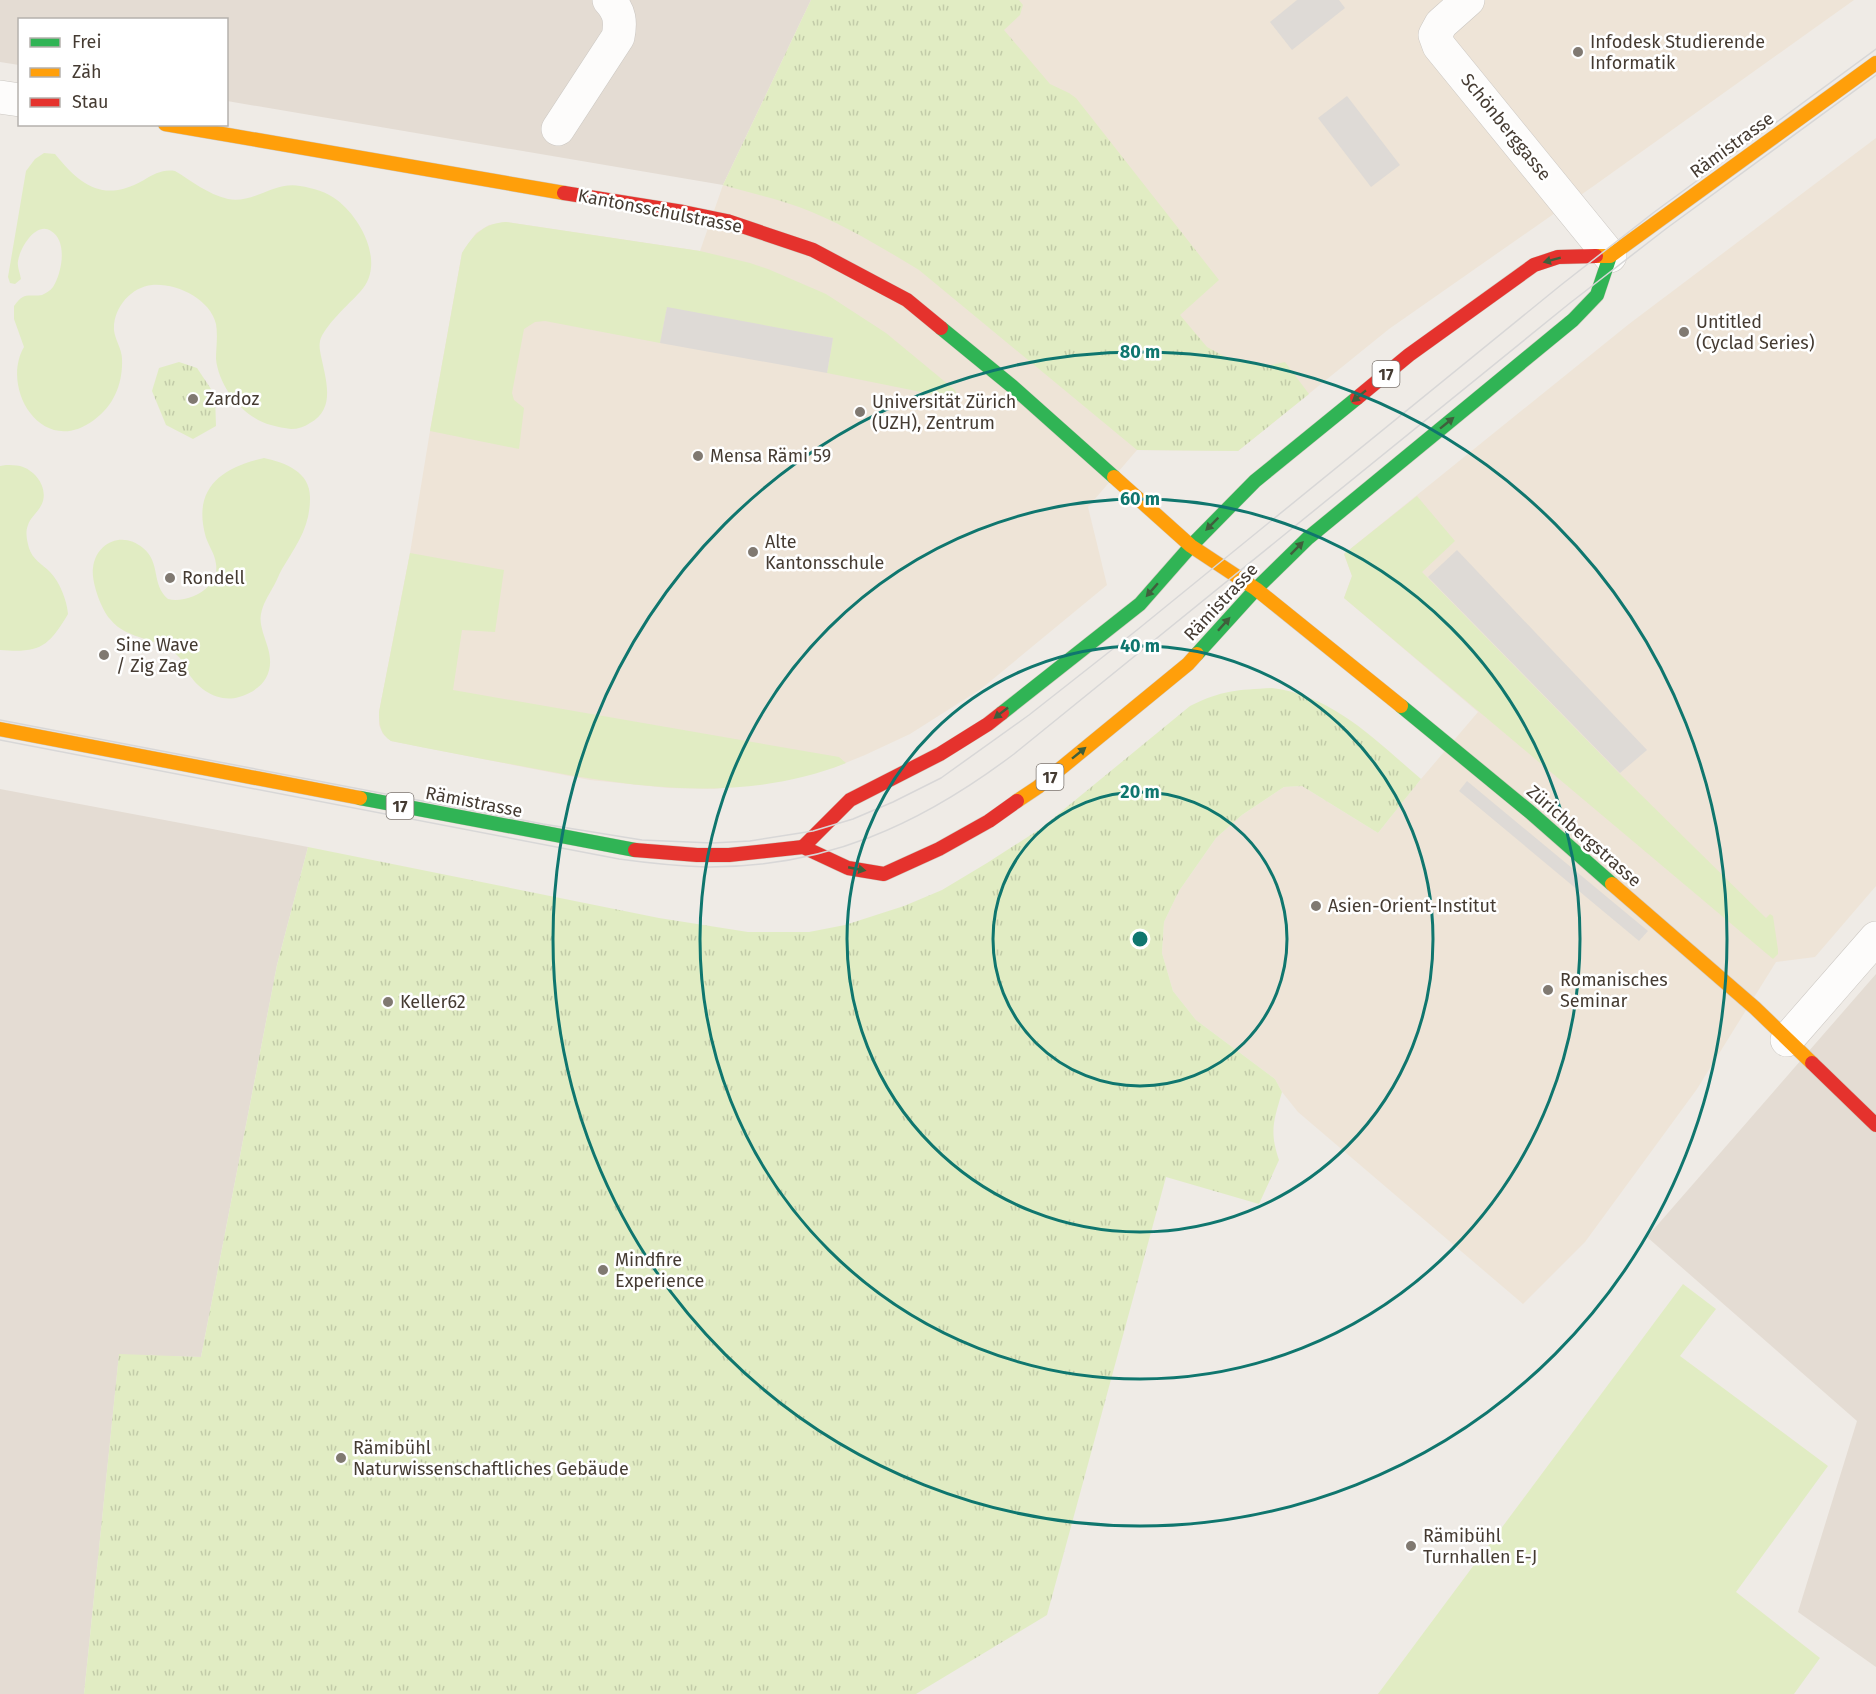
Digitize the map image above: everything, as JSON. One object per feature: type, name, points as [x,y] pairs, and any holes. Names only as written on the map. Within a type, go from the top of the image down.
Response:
[{"type":"main road","name":"Rämistrasse","points":[[0,729],[592,843],[636,850],[697,855],[729,855],[803,847],[848,868],[884,874],[939,849],[989,821],[1038,787],[1128,714],[1188,664],[1256,589],[1308,538],[1573,320],[1597,295],[1610,256],[1876,63]]},
{"type":"main road","name":"Kantonsschulstrasse","points":[[176,126],[501,183],[683,212],[727,221],[813,250],[907,300],[1013,387],[1191,546],[1256,589]]},
{"type":"main road","name":"17","points":[[803,847],[850,800],[940,754],[988,724],[1140,604],[1191,546],[1255,481],[1400,363],[1534,265],[1558,257],[1610,256]]},
{"type":"main road","name":"Zürichbergstrasse","points":[[1256,589],[1530,812],[1755,1008],[1876,1125]]},
{"type":"street","points":[[558,129],[618,37],[621,21],[615,6],[609,0]]},
{"type":"street","name":"Schönberggasse","points":[[1468,0],[1441,24],[1435,35],[1439,46],[1610,256]]},
{"type":"street","points":[[0,97],[18,100]]},
{"type":"street","points":[[1787,1040],[1876,938]]},
{"type":"shaded area","points":[[0,0],[811,0],[723,185],[228,101],[228,18],[18,18],[18,65],[0,62]]},
{"type":"shaded area","name":"Universität Zürich (UZH), Zentrum","points":[[811,0],[1854,0],[1389,329],[1238,451],[1137,450],[1088,507],[1107,585],[981,689],[910,734],[833,768],[773,782],[714,789],[668,788],[590,780],[391,741],[383,734],[379,725],[379,712],[410,553],[462,253],[476,233],[489,225],[506,222],[700,251],[723,185]]},
{"type":"shaded area","points":[[1297,0],[1339,0],[1345,8],[1292,50],[1270,22]]},
{"type":"shaded area","points":[[1347,96],[1400,165],[1371,187],[1318,118]]},
{"type":"shaded area","points":[[1876,138],[1876,886],[1815,957],[1776,962],[1697,1089],[1585,1242],[1523,1304],[1298,1112],[1275,1079],[1196,1020],[1173,991],[1162,953],[1164,922],[1179,891],[1216,838],[1242,815],[1284,787],[1302,786],[1378,833],[1478,712],[1344,598],[1352,576],[1344,554],[1629,324]]},
{"type":"shaded area","points":[[667,307],[833,338],[827,373],[660,343]]},
{"type":"shaded area","points":[[1457,550],[1647,750],[1620,773],[1428,577]]},
{"type":"shaded area","points":[[1467,781],[1648,931],[1639,941],[1459,791]]},
{"type":"shaded area","points":[[0,789],[308,847],[277,965],[201,1357],[119,1355],[84,1694],[0,1694]]},
{"type":"shaded area","points":[[1876,974],[1876,1667],[1798,1612],[1857,1421],[1647,1237]]},
{"type":"green space","points":[[811,0],[1019,0],[1023,5],[1020,15],[1004,30],[1050,84],[1076,98],[1219,280],[1180,315],[1207,347],[1229,359],[1267,366],[1285,362],[1309,394],[1238,451],[1137,450],[919,270],[861,236],[815,213],[723,185]]},
{"type":"green space","points":[[44,153],[55,154],[74,175],[94,188],[117,190],[130,187],[159,172],[175,171],[206,191],[228,199],[246,198],[291,185],[315,189],[329,195],[346,208],[362,230],[368,243],[371,269],[368,281],[360,292],[322,335],[320,351],[327,393],[323,410],[318,417],[303,427],[291,429],[273,426],[251,416],[234,400],[222,381],[216,359],[217,328],[213,315],[200,300],[191,294],[162,285],[152,285],[137,290],[130,294],[120,307],[114,322],[114,330],[122,355],[121,377],[112,401],[101,414],[75,430],[58,431],[43,425],[30,414],[22,398],[18,381],[18,364],[24,347],[14,319],[14,306],[24,296],[42,295],[53,287],[59,274],[62,258],[60,242],[56,236],[45,229],[34,233],[25,243],[19,256],[18,266],[21,279],[15,284],[10,283],[8,277],[26,171],[35,159]]},
{"type":"green space","points":[[506,222],[700,251],[768,269],[826,294],[886,333],[955,390],[957,395],[951,398],[827,373],[833,338],[667,308],[660,343],[545,321],[535,322],[524,329],[512,393],[514,400],[524,408],[519,449],[430,431],[462,253],[480,231],[491,225]]},
{"type":"green space","points":[[179,362],[197,368],[215,395],[216,426],[193,439],[166,425],[152,391],[159,368]]},
{"type":"green space","points":[[264,458],[288,466],[302,475],[309,490],[308,519],[262,610],[261,626],[270,663],[266,678],[262,684],[248,694],[232,698],[217,697],[204,690],[193,680],[180,658],[172,651],[126,632],[110,619],[100,602],[95,587],[93,568],[99,551],[105,545],[128,540],[136,543],[149,554],[159,587],[168,599],[184,599],[201,592],[208,587],[216,573],[213,552],[206,538],[202,518],[203,504],[208,492],[224,474],[236,467]]},
{"type":"green space","points":[[0,466],[25,468],[39,479],[44,495],[43,501],[31,519],[26,534],[30,552],[60,586],[68,614],[54,634],[41,646],[13,651],[0,650]]},
{"type":"green space","points":[[1417,496],[1455,541],[1422,572],[1620,774],[1766,918],[1770,914],[1773,916],[1778,954],[1773,959],[1344,598],[1352,576],[1344,554]]},
{"type":"green space","points":[[410,553],[504,570],[495,632],[462,630],[453,690],[839,757],[846,763],[806,776],[766,784],[725,788],[684,788],[561,774],[391,741],[384,735],[381,728],[379,712]]},
{"type":"green space","points":[[1272,688],[1315,700],[1334,710],[1370,735],[1421,779],[1378,833],[1302,786],[1284,787],[1242,815],[1216,838],[1179,891],[1164,922],[1162,953],[1173,991],[1196,1020],[1275,1079],[1282,1092],[1273,1133],[1279,1160],[1259,1204],[1166,1177],[1047,1615],[916,1694],[84,1694],[119,1354],[201,1357],[277,965],[308,847],[659,918],[748,932],[809,932],[845,925],[904,906],[942,890],[1040,829],[1190,706],[1230,692]]},
{"type":"green space","points":[[1683,1284],[1716,1309],[1680,1356],[1828,1466],[1736,1592],[1820,1658],[1794,1694],[1378,1694]]},
{"type":"tram line","points":[[0,720],[543,824],[642,840],[712,843],[750,841],[813,831],[853,819],[941,778],[1029,715],[1561,285],[1653,213],[1876,49]]},
{"type":"tram line","points":[[0,740],[619,859],[652,863],[706,867],[750,865],[791,860],[869,838],[943,802],[1014,754],[1570,303],[1667,228],[1876,75]]},
{"type":"traffic: fast","points":[[1197,654],[1256,589],[1308,538],[1573,320],[1597,295],[1610,256]]},
{"type":"traffic: fast","points":[[941,328],[1013,387],[1114,477]]},
{"type":"traffic: fast","points":[[1002,713],[1140,604],[1191,546],[1255,481],[1357,398]]},
{"type":"traffic: fast","points":[[1401,706],[1530,812],[1612,884]]},
{"type":"traffic: fast","points":[[360,798],[635,850]]},
{"type":"traffic: slow","points":[[1596,256],[1610,256],[1876,63]]},
{"type":"traffic: slow","points":[[177,126],[564,193]]},
{"type":"traffic: slow","points":[[1114,477],[1191,546],[1256,589],[1401,706]]},
{"type":"traffic: slow","points":[[1017,801],[1038,787],[1188,664],[1197,654]]},
{"type":"traffic: slow","points":[[0,729],[360,798]]},
{"type":"traffic: slow","points":[[1612,884],[1755,1008],[1812,1063]]},
{"type":"traffic: jam","points":[[564,193],[727,221],[813,250],[907,300],[941,328]]},
{"type":"traffic: jam","points":[[1357,398],[1409,355],[1534,265],[1558,257],[1596,256]]},
{"type":"traffic: jam","points":[[803,847],[850,800],[940,754],[1002,713]]},
{"type":"traffic: jam","points":[[635,850],[729,855],[803,847],[848,868],[884,874],[939,849],[989,821],[1017,801]]},
{"type":"traffic: jam","points":[[1812,1063],[1876,1125]]},
{"type":"place","name":"Infodesk Studierende Informatik","points":[[1578,52]]},
{"type":"place","name":"Untitled (Cyclad Series)","points":[[1684,332]]},
{"type":"place","name":"Zardoz","points":[[193,399]]},
{"type":"place","name":"Universität Zürich (UZH), Zentrum","points":[[860,412]]},
{"type":"place","name":"Mensa Rämi 59","points":[[698,456]]},
{"type":"place","name":"Alte Kantonsschule","points":[[753,552]]},
{"type":"place","name":"Rondell","points":[[170,578]]},
{"type":"place","name":"Sine Wave / Zig Zag","points":[[104,655]]},
{"type":"place","name":"Asien-Orient-Institut","points":[[1316,906]]},
{"type":"place","name":"Romanisches Seminar","points":[[1548,990]]},
{"type":"place","name":"Keller62","points":[[388,1002]]},
{"type":"place","name":"Mindfire Experience","points":[[603,1270]]},
{"type":"place","name":"Rämibühl Naturwissenschaftliches Gebäude","points":[[341,1458]]},
{"type":"place","name":"Rämibühl Turnhallen E-J","points":[[1411,1546]]}]
